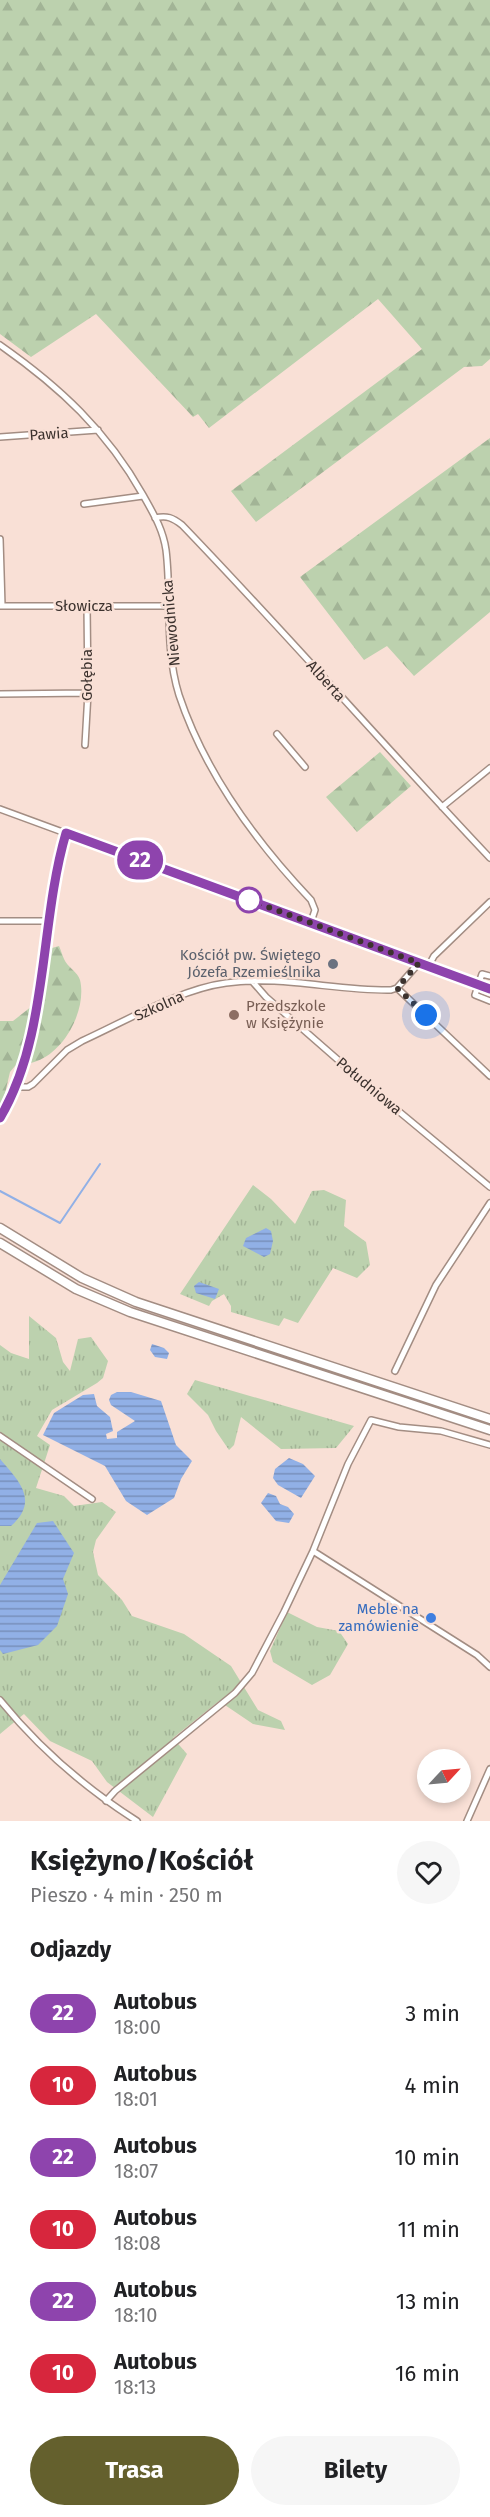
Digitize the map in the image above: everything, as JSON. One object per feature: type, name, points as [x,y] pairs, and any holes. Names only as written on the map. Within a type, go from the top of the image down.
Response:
[{"type":"main road","points":[[0,1228],[82,1278],[136,1302],[490,1419]]},
{"type":"main road","points":[[0,1243],[76,1289],[130,1312],[490,1430]]},
{"type":"street","name":"Niewodnicka","points":[[0,345],[62,392],[98,430],[113,447],[156,518],[166,551],[169,636],[179,694],[211,770],[237,810],[311,900],[315,910],[310,922]]},
{"type":"street","name":"Pawia","points":[[0,437],[98,430]]},
{"type":"street","points":[[84,504],[143,496]]},
{"type":"street","name":"Alberta","points":[[156,518],[164,516],[172,518],[182,525],[259,605],[490,858]]},
{"type":"street","points":[[0,539],[1,606]]},
{"type":"street","name":"Słowicza","points":[[1,606],[167,606]]},
{"type":"street","name":"Gołębia","points":[[85,745],[88,693],[87,606]]},
{"type":"street","points":[[0,694],[88,693]]},
{"type":"street","points":[[277,734],[305,767]]},
{"type":"street","points":[[442,807],[490,768]]},
{"type":"street","points":[[0,809],[490,989]]},
{"type":"street","points":[[0,1118],[15,1087],[28,1046],[48,921],[66,833]]},
{"type":"street","points":[[428,967],[434,956],[490,902]]},
{"type":"street","points":[[0,921],[48,921]]},
{"type":"street","points":[[419,963],[397,988],[490,1076]]},
{"type":"street","points":[[490,976],[482,974],[475,995],[490,1001]]},
{"type":"street","name":"Szkolna","points":[[15,1087],[28,1088],[67,1050],[82,1041],[196,989],[252,981],[321,983],[384,990],[397,988]]},
{"type":"street","name":"Południowa","points":[[252,981],[266,997],[353,1073],[490,1187]]},
{"type":"street","points":[[395,1371],[426,1302],[490,1203]]},
{"type":"street","points":[[106,1801],[115,1791],[235,1693],[252,1673],[313,1551],[348,1464],[371,1420],[399,1427],[441,1431],[490,1445]]},
{"type":"street","points":[[0,1436],[92,1499]]},
{"type":"street","points":[[313,1551],[477,1655],[490,1667]]},
{"type":"street","points":[[0,1700],[64,1768],[106,1801],[137,1821]]},
{"type":"street","points":[[467,1821],[490,1769]]},
{"type":"green space","points":[[0,0],[490,0],[490,359],[482,366],[464,367],[256,522],[231,491],[422,349],[378,299],[209,428],[198,414],[193,417],[96,314],[31,357],[0,334]]},
{"type":"green space","points":[[490,438],[490,612],[414,676],[387,646],[364,660],[300,577]]},
{"type":"green space","points":[[380,752],[411,786],[357,832],[326,797]]},
{"type":"green space","points":[[59,946],[65,962],[80,980],[80,1003],[77,1016],[72,1028],[57,1048],[34,1062],[15,1066],[10,1072],[0,1106],[0,1021],[13,1021],[41,999],[52,948]]},
{"type":"green space","points":[[253,1185],[271,1199],[295,1224],[312,1191],[324,1190],[346,1200],[344,1226],[366,1242],[370,1265],[357,1278],[333,1268],[298,1323],[284,1318],[279,1326],[231,1312],[231,1306],[224,1294],[212,1301],[209,1306],[180,1294]]},
{"type":"green space","points":[[29,1316],[56,1338],[63,1362],[70,1371],[78,1339],[91,1337],[108,1361],[103,1378],[52,1410],[37,1436],[50,1445],[36,1488],[64,1496],[74,1506],[102,1502],[116,1512],[96,1540],[93,1552],[98,1575],[122,1600],[132,1616],[184,1634],[231,1666],[258,1710],[281,1721],[285,1730],[253,1724],[219,1701],[173,1738],[187,1754],[153,1817],[107,1782],[92,1761],[50,1741],[24,1714],[0,1734],[0,1345],[11,1353],[29,1359]]},
{"type":"green space","points":[[195,1380],[354,1426],[336,1448],[281,1449],[241,1417],[234,1445],[229,1450],[208,1415],[187,1394]]},
{"type":"green space","points":[[287,1612],[317,1627],[339,1631],[348,1644],[330,1675],[312,1685],[273,1662],[270,1651]]},
{"type":"water","points":[[266,1228],[271,1231],[273,1241],[270,1254],[264,1257],[243,1246],[246,1238]]},
{"type":"water","points":[[199,1282],[219,1289],[215,1299],[196,1293],[194,1286]]},
{"type":"water","points":[[152,1344],[164,1348],[169,1353],[167,1359],[155,1357],[150,1350]]},
{"type":"water","points":[[117,1392],[131,1392],[161,1401],[176,1445],[192,1461],[181,1479],[174,1498],[147,1515],[126,1501],[105,1466],[43,1435],[54,1413],[83,1395],[94,1394],[97,1406],[110,1417],[113,1431],[106,1434],[107,1439],[117,1438],[117,1432],[135,1421],[111,1405],[109,1400],[111,1395]]},
{"type":"water","points":[[289,1458],[303,1464],[315,1476],[301,1498],[278,1485],[273,1478],[275,1469]]},
{"type":"water","points":[[0,1459],[24,1492],[24,1508],[11,1526],[0,1526]]},
{"type":"water","points":[[268,1493],[276,1496],[280,1504],[288,1507],[294,1514],[289,1523],[276,1521],[261,1503]]},
{"type":"water","points":[[53,1521],[74,1553],[63,1579],[68,1594],[57,1626],[38,1645],[3,1654],[0,1650],[0,1585],[37,1523]]},
{"type":"waterway","points":[[0,1191],[60,1223],[100,1164]]},
{"type":"bus line","name":"22","points":[[0,1118],[10,1100],[28,1046],[46,933],[66,833],[490,989]]},
{"type":"place","name":"Kościół pw. Świętego Józefa Rzemieślnika","points":[[333,964]]},
{"type":"place","name":"Przedszkole w Księżynie","points":[[234,1015]]},
{"type":"place","name":"Meble na zamówienie","points":[[431,1618]]},
{"type":"route","points":[[249,900],[419,963],[397,988],[426,1015]]}]
